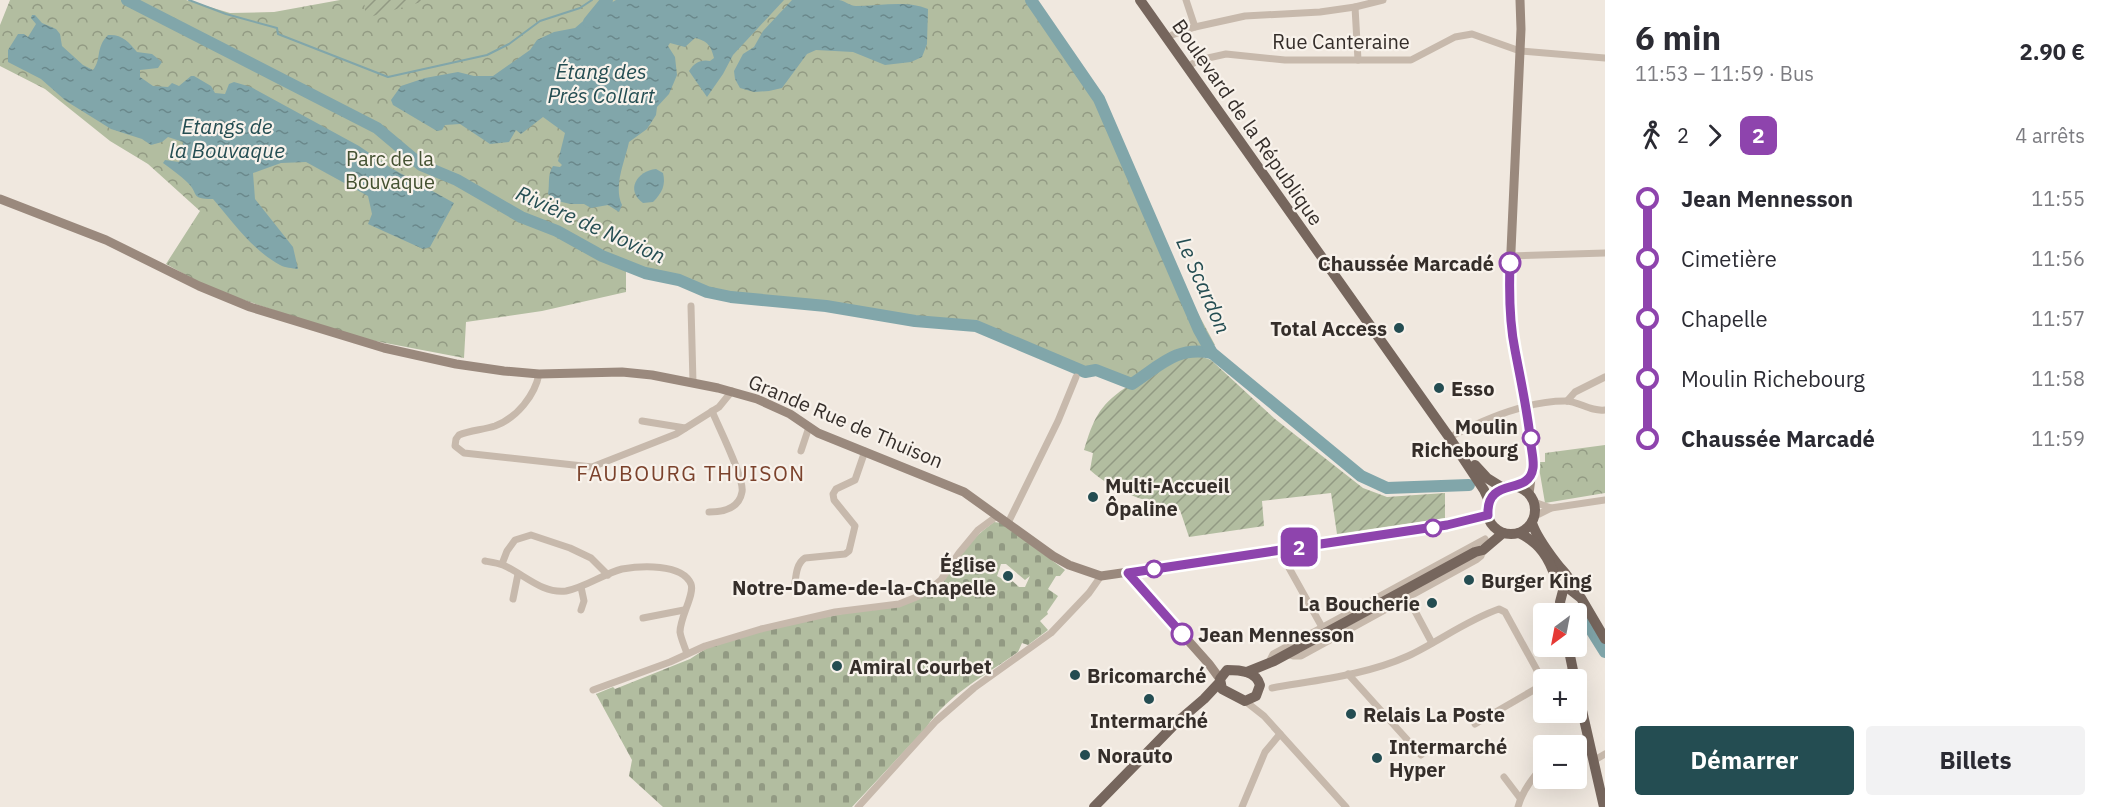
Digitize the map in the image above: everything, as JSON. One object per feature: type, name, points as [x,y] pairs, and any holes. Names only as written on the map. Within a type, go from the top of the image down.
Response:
[{"type":"main road","name":"Boulevard de la République","points":[[1140,0],[1449,437],[1489,501]]},
{"type":"main road","name":"Boulevard de la République","points":[[1147,0],[1480,472],[1503,488]]},
{"type":"main road","points":[[1481,547],[1489,518],[1489,501],[1503,488],[1517,487],[1532,498],[1536,533],[1564,582],[1588,599],[1605,629]]},
{"type":"main road","points":[[1489,518],[1503,533]]},
{"type":"main road","points":[[1519,533],[1533,519]]},
{"type":"main road","points":[[1094,807],[1176,723],[1223,681],[1271,662],[1503,533],[1519,533],[1539,546],[1564,582],[1581,598],[1605,639]]},
{"type":"main road","points":[[1561,603],[1564,582]]},
{"type":"main road","points":[[1259,681],[1271,662]]},
{"type":"main road","points":[[1223,681],[1245,701],[1253,699],[1260,689],[1259,681],[1247,672]]},
{"type":"main road","points":[[1584,723],[1604,807]]},
{"type":"street","points":[[1186,0],[1194,27]]},
{"type":"street","points":[[1172,35],[1194,27],[1245,16],[1320,12],[1383,0]]},
{"type":"street","points":[[1520,0],[1520,51],[1509,305],[1533,462],[1532,498],[1551,508]]},
{"type":"street","points":[[1355,7],[1358,60]]},
{"type":"street","name":"Rue Canteraine","points":[[1192,64],[1226,54],[1285,60],[1412,60],[1464,34],[1486,38],[1520,51],[1605,58]]},
{"type":"street","name":"Grande Rue de Thuison","points":[[0,199],[77,228],[199,286],[250,307],[360,342],[456,364],[504,371],[539,374],[622,372],[652,375],[732,392],[767,403],[790,414],[809,427],[956,488],[1053,556],[1069,565],[1101,576],[1489,518]]},
{"type":"street","points":[[1510,256],[1605,253]]},
{"type":"street","points":[[691,306],[693,383]]},
{"type":"street","points":[[539,374],[537,385],[521,408],[507,420],[495,426],[459,435],[455,446],[464,453],[592,467],[676,434],[725,402],[732,392]]},
{"type":"street","points":[[1566,400],[1575,392],[1605,376]]},
{"type":"street","points":[[1008,524],[1058,422],[1076,377]]},
{"type":"street","points":[[1454,435],[1473,425],[1526,407],[1566,400],[1594,410],[1605,410]]},
{"type":"street","points":[[709,512],[725,512],[737,502],[743,491],[739,475],[712,411]]},
{"type":"street","points":[[642,421],[685,428]]},
{"type":"street","points":[[801,450],[809,427]]},
{"type":"street","points":[[795,583],[796,573],[805,558],[845,554],[849,551],[855,526],[834,500],[833,495],[836,489],[855,480],[865,451]]},
{"type":"street","points":[[1517,487],[1532,474]]},
{"type":"street","points":[[1533,519],[1551,508],[1605,500]]},
{"type":"street","points":[[593,690],[705,646],[794,620],[899,604],[914,598],[928,591],[941,580],[978,530],[997,516]]},
{"type":"street","points":[[502,564],[515,540],[531,536],[570,548],[591,558],[608,575]]},
{"type":"street","points":[[1271,662],[1273,654],[1322,627],[1481,547],[1481,556],[1476,560],[1408,598],[1300,656],[1286,654]]},
{"type":"street","points":[[1279,550],[1322,627]]},
{"type":"street","points":[[485,561],[502,564],[530,582],[551,590],[564,591],[581,587],[622,569],[652,567],[673,569],[683,574],[691,584],[692,594],[684,610],[680,633],[687,654]]},
{"type":"street","points":[[1128,573],[1223,681]]},
{"type":"street","points":[[513,599],[518,574]]},
{"type":"street","points":[[858,807],[936,721],[974,688],[1051,633],[1089,593],[1101,576]]},
{"type":"street","points":[[581,587],[584,602],[581,610]]},
{"type":"street","points":[[1408,598],[1432,643]]},
{"type":"street","points":[[1272,688],[1348,674],[1389,663],[1499,609],[1505,612],[1536,669]]},
{"type":"street","points":[[643,618],[684,610]]},
{"type":"street","points":[[1348,674],[1421,755]]},
{"type":"street","points":[[1475,724],[1533,690]]},
{"type":"street","points":[[1257,695],[1264,716]]},
{"type":"street","points":[[1245,701],[1264,716],[1346,807]]},
{"type":"street","points":[[1242,807],[1265,752],[1280,734]]},
{"type":"street","points":[[1593,761],[1605,754]]},
{"type":"street","points":[[1504,777],[1520,798]]},
{"type":"street","points":[[1518,807],[1520,798],[1533,777]]},
{"type":"green space","name":"Parc de la Bouvaque","points":[[10,0],[186,0],[230,13],[274,12],[340,0],[1035,0],[1071,49],[1103,100],[1193,304],[1215,345],[1179,349],[1128,380],[1097,367],[1086,366],[1081,373],[975,329],[915,323],[825,308],[730,299],[706,293],[680,282],[626,270],[626,292],[542,311],[466,322],[464,358],[354,337],[211,289],[166,264],[200,211],[148,164],[110,141],[45,89],[0,66],[0,25]]},
{"type":"green space","points":[[364,0],[428,0],[366,18]]},
{"type":"green space","points":[[1197,355],[1211,360],[1275,419],[1363,488],[1387,497],[1445,493],[1445,518],[1337,534],[1331,493],[1262,501],[1264,526],[1189,537],[1180,510],[1121,490],[1090,470],[1093,453],[1084,450],[1094,422],[1108,401],[1127,387],[1147,380],[1175,362]]},
{"type":"green space","points":[[1605,445],[1605,493],[1545,503],[1538,462],[1545,462],[1545,453]]},
{"type":"green space","points":[[994,522],[1001,523],[1065,570],[1060,576],[1056,576],[1048,589],[1058,596],[1047,612],[1048,614],[1040,621],[1048,630],[1028,645],[1022,643],[1018,652],[956,695],[852,807],[663,807],[629,776],[632,760],[596,694],[613,687],[615,689],[690,659],[707,648],[770,628],[919,599],[937,586],[970,544]],"holes":[[[1001,564],[1006,564],[1025,580],[1030,576],[1025,587],[1019,587],[1009,578],[1006,581],[997,576]]]},
{"type":"water","name":"Étang des Prés Collart","points":[[616,0],[784,0],[733,55],[707,97],[689,71],[698,62],[710,61],[714,58],[710,47],[706,42],[695,38],[685,47],[670,43],[668,46],[675,57],[677,75],[669,94],[657,107],[656,115],[647,129],[629,142],[619,182],[622,205],[619,212],[608,205],[591,208],[584,204],[558,201],[548,194],[551,170],[553,166],[562,165],[558,161],[565,133],[543,117],[521,134],[516,130],[509,142],[490,144],[460,124],[445,125],[442,130],[437,131],[393,105],[391,100],[401,86],[425,78],[458,72],[474,76],[493,76],[530,50],[537,40],[554,32],[575,28],[589,16]]},
{"type":"water","points":[[792,0],[839,0],[856,6],[902,4],[920,6],[928,9],[927,44],[922,57],[911,62],[885,65],[853,52],[816,50],[807,54],[782,88],[754,92],[740,88],[734,71],[743,54],[754,47],[763,31]]},
{"type":"water","name":"Etangs de la Bouvaque","points":[[35,15],[42,23],[56,29],[60,34],[62,46],[83,65],[93,70],[100,49],[108,35],[121,37],[137,52],[152,54],[162,62],[158,68],[140,70],[140,77],[153,86],[168,87],[172,83],[179,86],[194,76],[211,86],[215,93],[225,94],[229,84],[234,82],[251,87],[359,146],[391,168],[454,203],[430,247],[423,249],[368,224],[372,214],[368,196],[306,162],[281,163],[253,173],[255,199],[293,247],[298,269],[282,266],[252,244],[213,199],[198,197],[187,182],[163,163],[165,160],[179,162],[183,142],[168,137],[162,142],[151,145],[142,139],[111,129],[66,101],[41,79],[8,62],[8,50],[18,34],[28,37],[36,24],[31,18]]},
{"type":"water","points":[[656,169],[663,173],[662,189],[653,202],[643,203],[638,198],[634,187],[643,173]]},
{"type":"waterway","name":"Rivière de Novion","points":[[127,0],[377,128],[421,165],[457,180],[521,217],[557,231],[602,256],[645,273],[679,280],[707,292],[731,297],[826,306],[915,321],[976,326],[1085,372],[1096,370],[1132,384],[1169,359],[1179,355],[1188,352],[1212,353]]},
{"type":"waterway","points":[[189,0],[226,14],[277,28],[278,34],[388,77],[487,55],[509,44],[540,21],[580,8],[592,0]]},
{"type":"waterway","points":[[589,22],[607,0]]},
{"type":"waterway","name":"Le Scardon","points":[[1031,0],[1099,99],[1199,330],[1212,353],[1361,476],[1387,488],[1469,485]]},
{"type":"waterway","name":"Le Scardon","points":[[1587,623],[1605,652]]},
{"type":"bus line","name":"2","points":[[1182,634],[1128,573],[1433,528],[1488,515],[1489,501],[1498,490],[1508,486],[1517,487],[1532,474],[1534,468],[1531,439],[1514,348],[1509,305],[1510,263]]},
{"type":"place","name":"Chaussée Marcadé","points":[[1510,263]]},
{"type":"place","name":"Total Access","points":[[1399,328]]},
{"type":"place","name":"Esso","points":[[1439,388]]},
{"type":"place","name":"Moulin Richebourg","points":[[1531,438]]},
{"type":"place","name":"Multi-Accueil Ôpaline","points":[[1093,497]]},
{"type":"place","name":"Église Notre-Dame-de-la-Chapelle","points":[[1008,576]]},
{"type":"place","name":"Burger King","points":[[1469,580]]},
{"type":"place","name":"La Boucherie","points":[[1432,603]]},
{"type":"place","name":"Jean Mennesson","points":[[1182,634]]},
{"type":"place","name":"Amiral Courbet","points":[[837,666]]},
{"type":"place","name":"Bricomarché","points":[[1075,675]]},
{"type":"place","name":"Intermarché","points":[[1149,699]]},
{"type":"place","name":"Relais La Poste","points":[[1351,714]]},
{"type":"place","name":"Norauto","points":[[1085,755]]},
{"type":"place","name":"Intermarché Hyper","points":[[1377,758]]},
{"type":"district","name":"FAUBOURG THUISON","points":[[691,473]]}]
